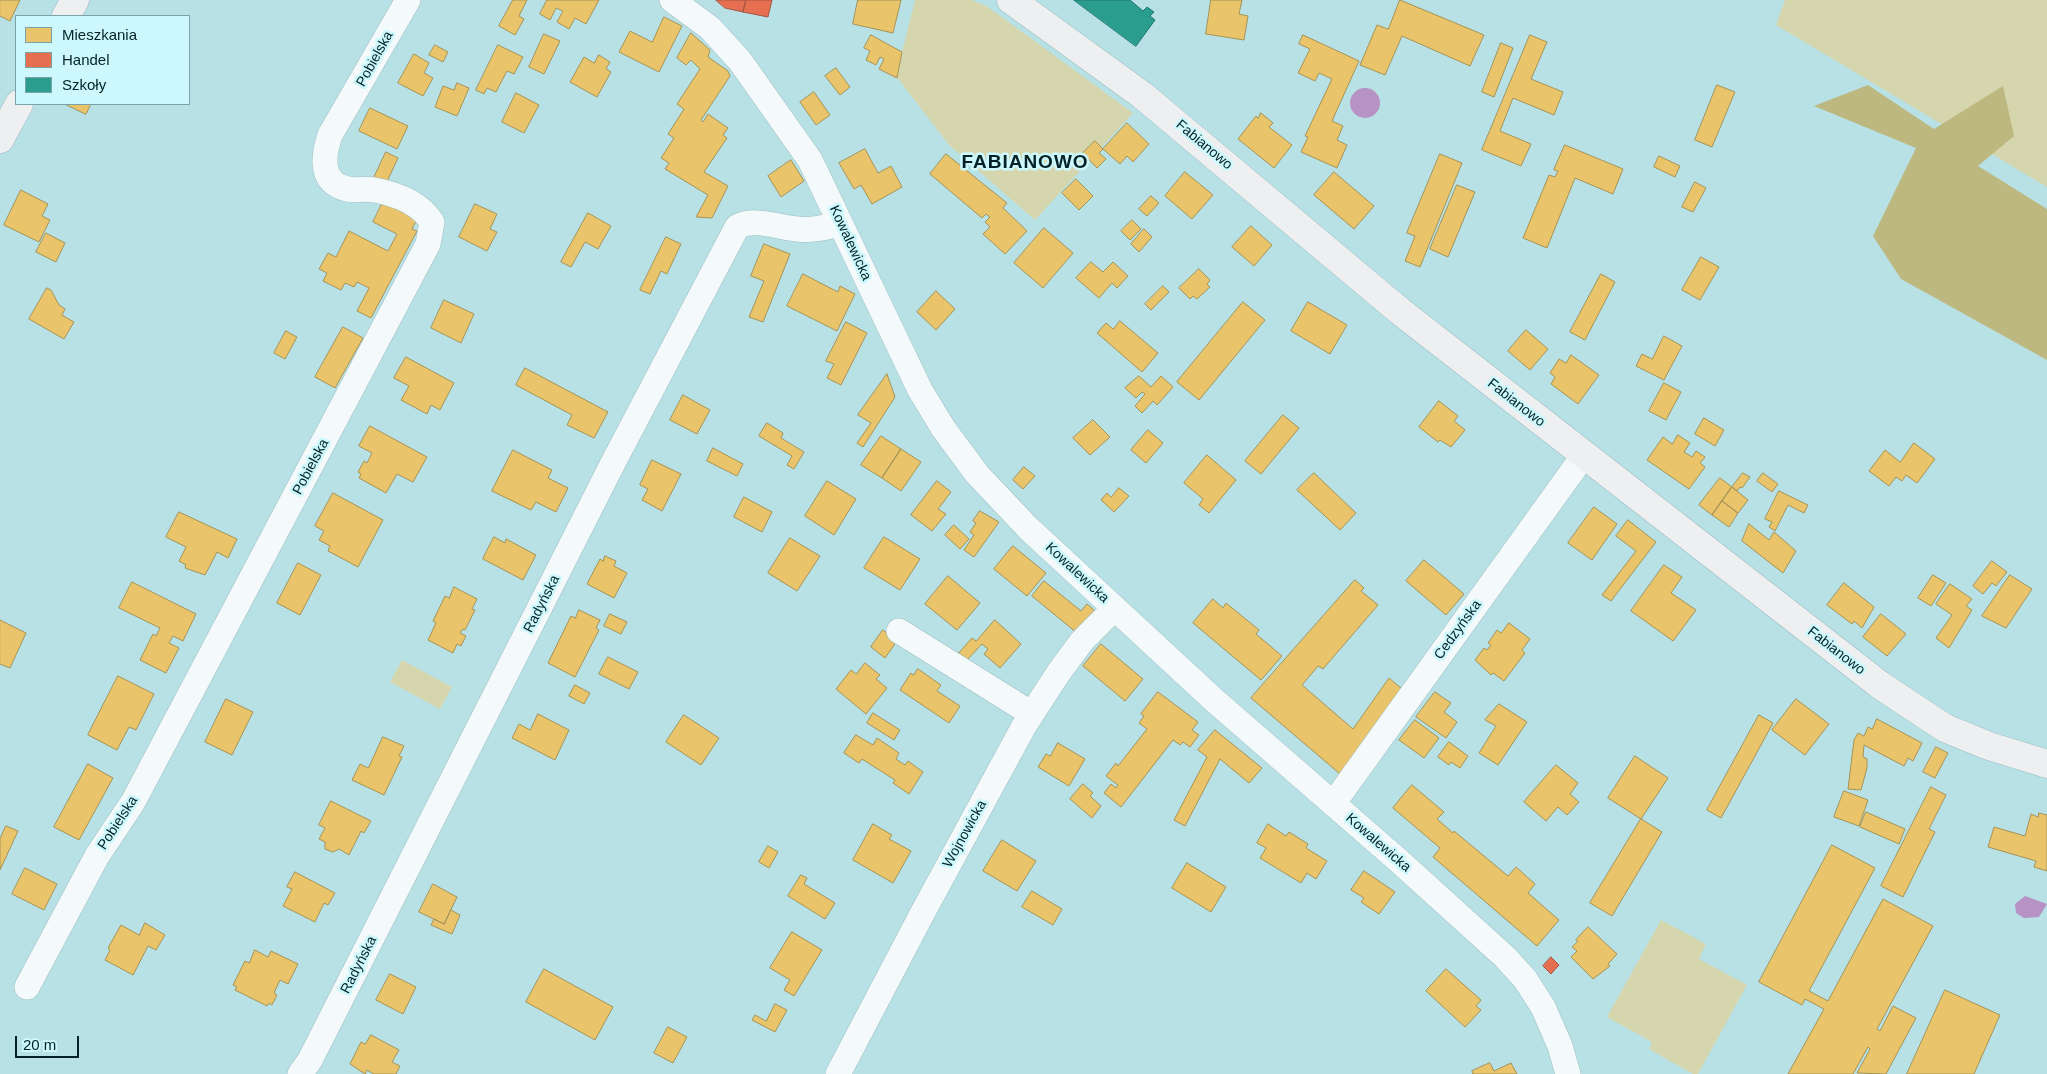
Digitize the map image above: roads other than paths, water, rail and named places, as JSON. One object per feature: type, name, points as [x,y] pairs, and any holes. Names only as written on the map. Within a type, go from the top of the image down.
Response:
[{"type":"street","points":[[67,15],[75,0]]},
{"type":"street","name":"Pobielska","points":[[27,987],[97,856],[134,802],[428,244],[432,222],[424,210],[413,202],[373,190],[346,189],[331,180],[325,171],[323,155],[330,135],[408,0]]},
{"type":"street","name":"Kowalewicka","points":[[672,0],[710,28],[754,78],[810,160],[920,390],[942,428],[977,474],[1008,508],[1214,700],[1399,861],[1518,971],[1536,996],[1550,1021],[1568,1074]]},
{"type":"street","name":"Fabianowo","points":[[1011,0],[1142,95],[1401,312],[1902,701],[1944,728],[1968,738],[2047,764]]},
{"type":"street","points":[[0,139],[18,105]]},
{"type":"street","name":"Radyńska","points":[[300,1074],[310,1060],[610,470],[737,226],[743,223],[752,223],[799,229],[818,229],[840,224]]},
{"type":"street","name":"Cedzyńska","points":[[1333,804],[1584,455]]},
{"type":"street","name":"Wojnowicka","points":[[838,1074],[923,912],[1032,714],[1082,642],[1115,608]]},
{"type":"street","points":[[898,631],[1032,714]]},
{"type":"district","name":"FABIANOWO","points":[[1025,163]]}]
